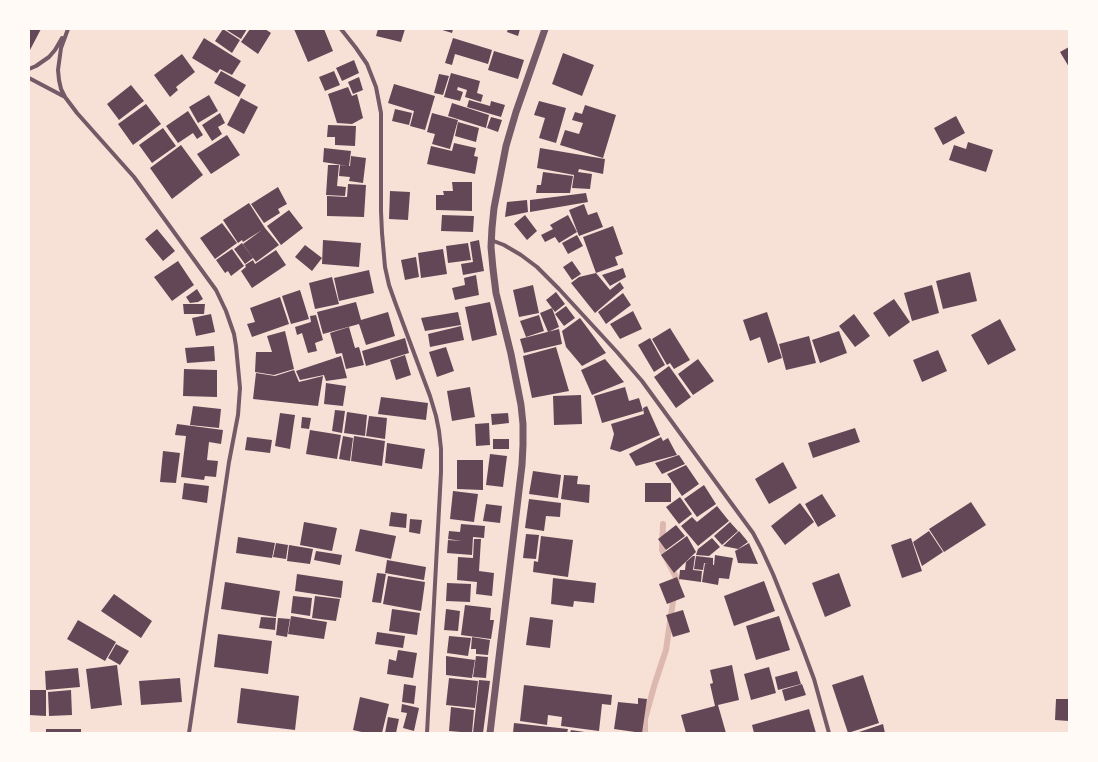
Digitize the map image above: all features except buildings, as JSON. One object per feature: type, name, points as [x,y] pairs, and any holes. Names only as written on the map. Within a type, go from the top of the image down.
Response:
[{"type":"street","points":[[68,29],[61,48],[58,70],[61,89],[65,97],[77,113],[134,178],[216,290],[226,311],[234,334],[238,359],[240,388],[238,415],[229,462],[190,733]]},
{"type":"street","points":[[29,69],[49,57],[68,29]]},
{"type":"street","points":[[341,29],[367,64],[376,87],[381,113],[381,211],[385,267],[389,285],[430,396],[439,431],[441,472],[426,733]]},
{"type":"street","points":[[490,733],[523,445],[521,405],[496,293],[491,240],[494,208],[506,146],[516,112],[545,29]]},
{"type":"street","points":[[29,78],[65,97]]},
{"type":"street","points":[[491,240],[504,245],[537,267],[559,288],[617,352],[642,381],[749,527],[765,556],[801,644],[814,679],[829,733]]},
{"type":"waterway","points":[[663,524],[662,550],[677,579],[676,585]]},
{"type":"waterway","points":[[645,733],[645,719],[666,650],[674,594]]}]
